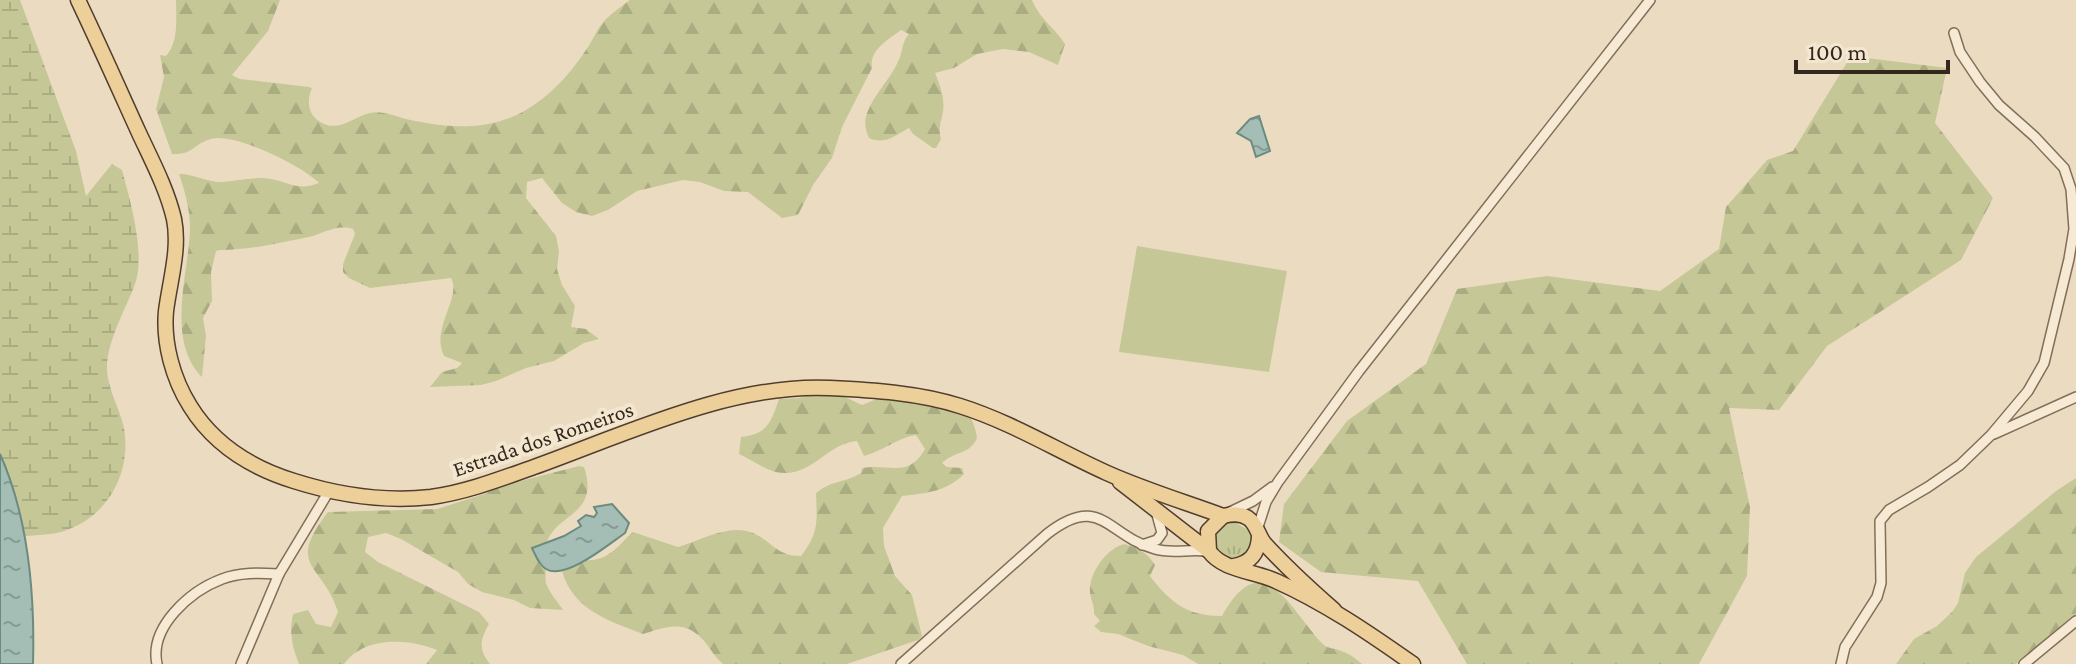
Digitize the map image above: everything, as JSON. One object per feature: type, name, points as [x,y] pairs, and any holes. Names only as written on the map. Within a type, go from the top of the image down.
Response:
[{"type":"main road","name":"Estrada dos Romeiros","points":[[78,0],[163,184],[171,209],[176,244],[166,337],[182,392],[203,424],[223,445],[246,461],[281,477],[329,491],[411,499],[460,492],[730,399],[773,390],[825,387],[894,393],[959,406],[1111,475],[1223,516],[1239,514],[1253,523],[1258,534],[1290,572],[1334,610],[1413,664]]},
{"type":"main road","name":"Estrada dos Romeiros","points":[[1111,475],[1209,551],[1220,563],[1273,579],[1334,610]]},
{"type":"main road","points":[[1209,551],[1208,531],[1223,516]]},
{"type":"main road","points":[[1234,566],[1250,560],[1255,554],[1258,534]]},
{"type":"street","points":[[1258,534],[1266,502],[1278,482],[1359,371],[1650,0]]},
{"type":"street","points":[[1841,664],[1845,647],[1877,597],[1881,583],[1880,521],[1889,510],[1960,465],[1991,435],[2028,391],[2044,363],[2074,229],[2072,199],[2064,168],[1999,105],[1980,82],[1960,52],[1954,33]]},
{"type":"street","points":[[1991,435],[2076,397]]},
{"type":"street","points":[[1223,516],[1253,501],[1278,482]]},
{"type":"street","points":[[241,664],[279,574],[329,491]]},
{"type":"street","points":[[1142,545],[1154,542],[1160,536],[1162,529],[1156,511]]},
{"type":"street","points":[[901,664],[1047,534],[1071,518],[1089,515],[1101,519],[1142,545],[1161,551],[1209,551]]},
{"type":"street","points":[[157,664],[155,657],[163,627],[197,593],[221,579],[251,572],[279,574]]},
{"type":"street","points":[[2024,664],[2076,621]]},
{"type":"green space","points":[[0,0],[20,0],[76,151],[86,196],[112,164],[122,170],[136,227],[139,258],[135,284],[113,337],[107,370],[124,428],[124,462],[119,478],[103,506],[77,526],[57,533],[25,536],[8,472],[0,454]]},
{"type":"green space","points":[[176,0],[280,0],[268,31],[232,75],[240,79],[312,88],[309,104],[312,113],[330,126],[374,112],[452,126],[482,125],[512,117],[535,104],[559,83],[580,59],[603,23],[630,0],[1032,0],[1038,12],[1065,44],[1058,65],[1029,52],[1003,49],[977,54],[954,68],[935,73],[942,92],[943,107],[941,139],[933,148],[909,128],[880,141],[869,138],[867,132],[867,113],[897,65],[909,34],[901,30],[880,46],[873,56],[872,68],[842,127],[832,158],[813,185],[798,215],[782,218],[748,192],[724,191],[700,182],[683,180],[637,191],[608,210],[592,216],[576,212],[562,203],[542,178],[527,182],[526,198],[556,236],[559,252],[557,269],[562,285],[575,306],[571,327],[586,329],[599,339],[584,343],[554,361],[481,385],[430,387],[442,372],[457,368],[462,363],[444,356],[441,345],[443,324],[453,295],[451,278],[370,288],[349,278],[343,272],[343,264],[355,234],[353,229],[347,228],[264,246],[216,251],[211,272],[212,301],[203,318],[206,336],[202,377],[191,362],[184,344],[182,306],[190,228],[187,201],[179,174],[216,182],[258,178],[300,186],[319,183],[284,160],[251,145],[222,138],[205,141],[185,153],[172,154],[156,109],[164,77],[160,55],[166,56],[173,44]]},
{"type":"green space","points":[[1851,56],[1947,68],[1935,123],[1993,198],[1961,260],[1827,346],[1779,410],[1729,408],[1750,507],[1747,576],[1699,664],[1467,664],[1418,581],[1321,572],[1279,542],[1284,504],[1347,421],[1426,364],[1457,289],[1547,276],[1660,291],[1719,249],[1726,207],[1767,160],[1793,151]]},
{"type":"green space","points":[[1137,246],[1287,271],[1269,372],[1119,352]]},
{"type":"green space","points":[[925,389],[943,394],[959,404],[971,419],[977,438],[966,450],[942,463],[947,467],[962,468],[964,474],[943,488],[902,496],[883,528],[884,546],[895,576],[912,595],[922,636],[918,640],[847,664],[723,664],[692,630],[671,627],[643,634],[590,610],[571,591],[560,562],[604,557],[633,532],[678,547],[718,533],[748,531],[781,552],[801,556],[816,526],[816,493],[861,473],[862,468],[905,467],[919,458],[925,449],[916,435],[864,456],[857,441],[838,447],[804,469],[784,473],[766,469],[739,454],[741,437],[757,433],[767,426],[779,399],[799,398],[821,391],[834,392],[862,405],[884,396]]},
{"type":"green space","points":[[584,467],[588,485],[585,499],[551,534],[546,546],[546,583],[563,610],[530,608],[514,600],[482,592],[468,584],[458,572],[401,539],[386,533],[368,537],[365,552],[378,562],[479,612],[489,624],[482,644],[490,664],[426,664],[437,650],[413,643],[387,642],[363,648],[344,664],[299,664],[292,639],[293,614],[308,610],[316,624],[331,627],[338,612],[308,555],[315,530],[328,512],[437,509],[501,486]]},
{"type":"green space","points":[[2076,478],[2076,617],[2016,664],[1896,664],[1914,639],[1937,626],[1952,612],[1958,603],[1965,573],[1976,557]]},
{"type":"green space","points":[[1223,522],[1241,526],[1255,539],[1244,559],[1225,555],[1211,542],[1218,524]]},
{"type":"green space","points":[[1124,544],[1149,557],[1155,565],[1150,576],[1165,594],[1181,606],[1199,614],[1222,616],[1237,594],[1251,584],[1264,584],[1277,590],[1289,602],[1324,645],[1347,653],[1362,664],[1198,664],[1183,655],[1118,634],[1101,632],[1094,626],[1100,621],[1094,614],[1091,581],[1106,555]]},
{"type":"water","points":[[1259,116],[1270,151],[1256,157],[1251,141],[1237,133],[1250,119]]},
{"type":"water","points":[[0,454],[24,530],[33,610],[33,664],[0,664]]},
{"type":"water","points":[[612,504],[629,523],[625,533],[575,566],[554,571],[541,565],[532,548],[581,526],[578,521],[586,515],[594,517],[597,513],[594,507]]}]
